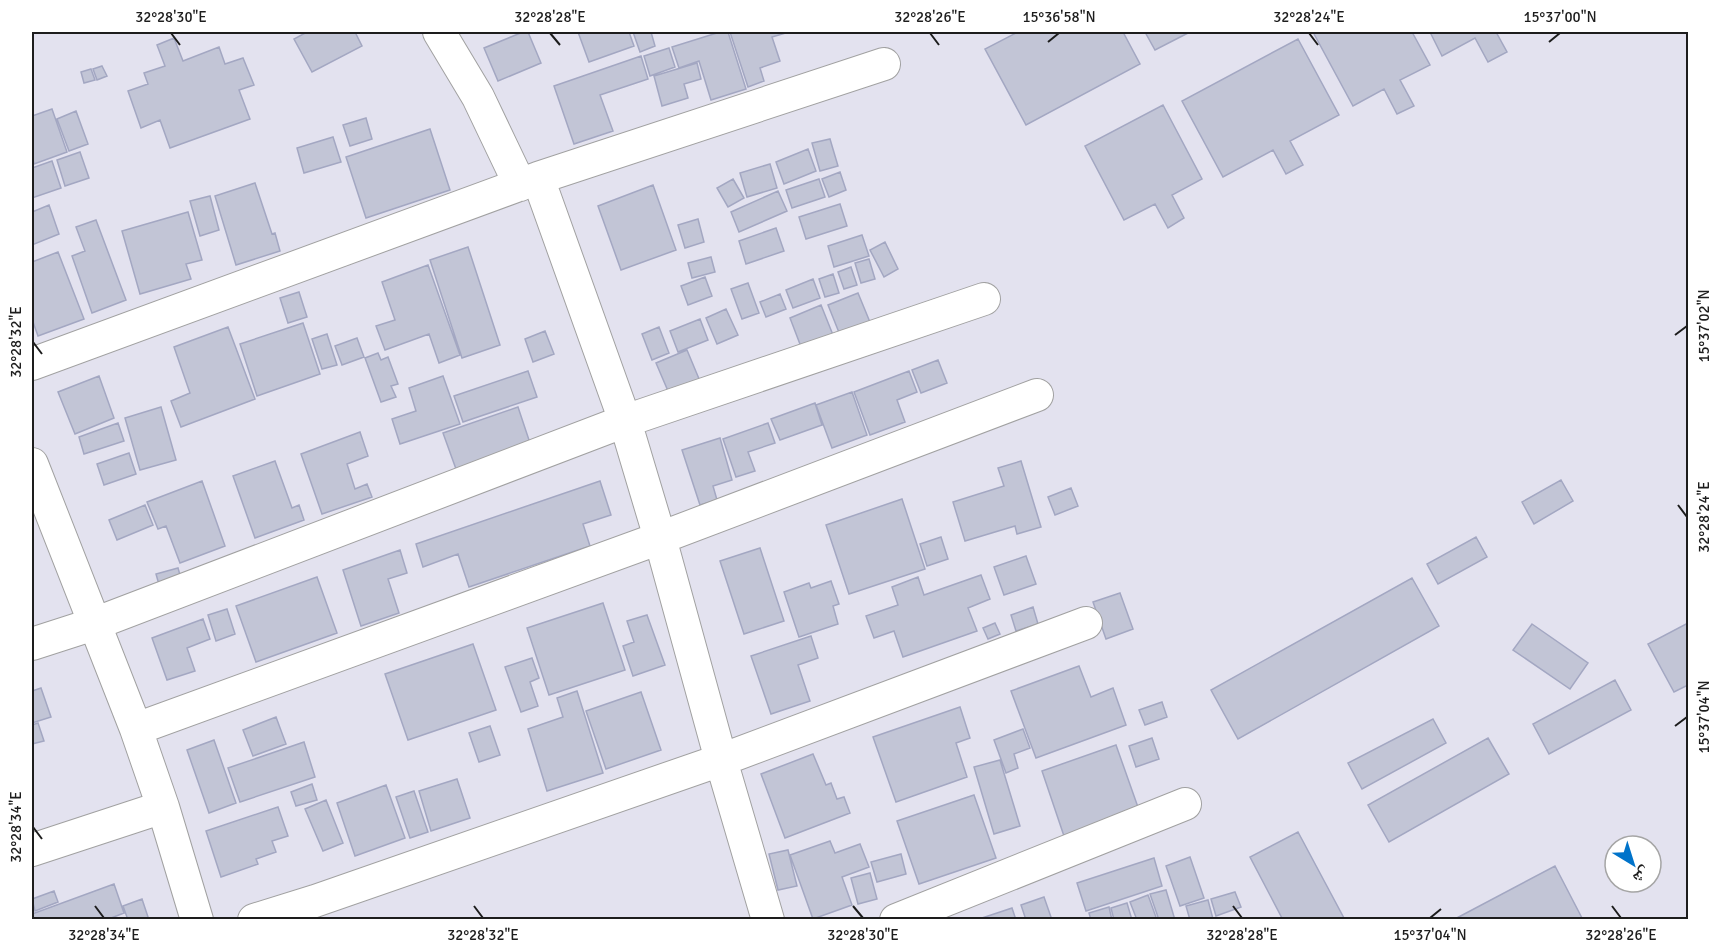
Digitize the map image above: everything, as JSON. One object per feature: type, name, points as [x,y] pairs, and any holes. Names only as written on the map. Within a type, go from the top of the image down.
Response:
[{"type":"street","points":[[439,32],[529,181],[626,421],[768,920]]},
{"type":"street","points":[[32,364],[529,181],[884,64]]},
{"type":"street","points":[[32,644],[94,624],[626,421],[984,299]]},
{"type":"street","points":[[136,729],[660,538],[1037,395]]},
{"type":"street","points":[[32,464],[136,729],[163,807],[197,920]]},
{"type":"street","points":[[254,920],[318,910],[1086,623]]},
{"type":"street","points":[[896,920],[1185,804]]},
{"type":"street","points":[[32,850],[163,807]]},
{"type":"building","points":[[307,32],[355,32],[362,46],[312,72],[294,39]]},
{"type":"building","points":[[528,32],[541,63],[498,81],[484,48]]},
{"type":"building","points":[[578,32],[629,32],[634,46],[589,62]]},
{"type":"building","points":[[633,32],[651,32],[655,46],[640,52]]},
{"type":"building","points":[[720,32],[728,32],[746,89],[711,100],[699,61],[679,68],[672,47]]},
{"type":"building","points":[[730,32],[789,32],[772,37],[780,61],[760,68],[764,81],[748,87]]},
{"type":"building","points":[[1018,32],[1123,32],[1140,64],[1026,125],[985,49]]},
{"type":"building","points":[[1145,32],[1190,32],[1155,50]]},
{"type":"building","points":[[1313,32],[1412,32],[1430,65],[1400,80],[1414,106],[1397,114],[1384,89],[1353,106]]},
{"type":"building","points":[[1430,32],[1496,32],[1507,52],[1488,62],[1475,38],[1442,56]]},
{"type":"building","points":[[174,38],[183,61],[219,47],[225,64],[243,58],[254,85],[239,90],[250,119],[170,148],[160,120],[141,128],[128,91],[148,84],[144,73],[165,66],[157,45]]},
{"type":"building","points":[[1298,39],[1339,115],[1290,141],[1303,165],[1286,174],[1273,150],[1223,177],[1182,101]]},
{"type":"building","points":[[669,48],[675,67],[650,76],[644,56]]},
{"type":"building","points":[[641,56],[648,79],[600,95],[613,131],[574,144],[554,86]]},
{"type":"building","points":[[697,63],[701,79],[684,84],[688,98],[662,106],[654,76]]},
{"type":"building","points":[[102,66],[107,76],[97,80],[93,69]]},
{"type":"building","points":[[91,69],[95,80],[84,83],[81,72]]},
{"type":"building","points":[[1163,105],[1202,179],[1172,195],[1184,218],[1168,228],[1155,204],[1124,220],[1085,146]]},
{"type":"building","points":[[52,109],[67,152],[34,164],[32,116]]},
{"type":"building","points":[[76,111],[88,144],[69,151],[57,119]]},
{"type":"building","points":[[366,118],[372,139],[350,146],[343,125]]},
{"type":"building","points":[[430,129],[450,190],[366,218],[346,157]]},
{"type":"building","points":[[333,137],[341,162],[304,173],[297,148]]},
{"type":"building","points":[[830,139],[838,166],[820,171],[812,143]]},
{"type":"building","points":[[808,149],[816,171],[784,184],[776,162]]},
{"type":"building","points":[[80,152],[89,178],[65,186],[57,160]]},
{"type":"building","points":[[52,161],[61,188],[32,198],[32,168]]},
{"type":"building","points":[[770,164],[777,188],[747,197],[740,173]]},
{"type":"building","points":[[840,172],[846,190],[829,197],[822,179]]},
{"type":"building","points":[[733,179],[744,198],[728,207],[717,188]]},
{"type":"building","points":[[819,179],[825,197],[792,208],[786,190]]},
{"type":"building","points":[[255,183],[280,251],[236,265],[215,196]]},
{"type":"building","points":[[653,185],[676,250],[621,270],[598,206]]},
{"type":"building","points":[[778,191],[787,211],[739,232],[731,212]]},
{"type":"building","points":[[210,196],[219,230],[200,236],[190,201]]},
{"type":"building","points":[[840,204],[847,226],[806,239],[799,217]]},
{"type":"building","points":[[49,205],[59,234],[32,245],[32,212]]},
{"type":"building","points":[[188,212],[202,260],[186,264],[191,279],[140,294],[122,231]]},
{"type":"building","points":[[698,219],[704,242],[685,248],[678,225]]},
{"type":"building","points":[[96,220],[126,300],[92,313],[72,256],[85,251],[76,227]]},
{"type":"building","points":[[776,228],[784,251],[746,264],[739,241]]},
{"type":"building","points":[[862,235],[869,256],[834,267],[828,246]]},
{"type":"building","points":[[885,242],[898,269],[884,277],[870,250]]},
{"type":"building","points":[[468,247],[500,345],[462,358],[430,260]]},
{"type":"building","points":[[58,252],[84,319],[38,336],[32,319],[32,262]]},
{"type":"building","points":[[711,257],[715,272],[692,278],[688,263]]},
{"type":"building","points":[[869,259],[875,279],[861,283],[855,263]]},
{"type":"building","points":[[428,265],[460,355],[439,363],[429,334],[385,350],[376,326],[395,320],[382,282]]},
{"type":"building","points":[[851,267],[857,285],[844,289],[838,272]]},
{"type":"building","points":[[833,274],[839,293],[825,297],[819,279]]},
{"type":"building","points":[[705,277],[712,296],[688,305],[681,286]]},
{"type":"building","points":[[813,279],[820,298],[793,308],[786,290]]},
{"type":"building","points":[[748,283],[759,313],[742,319],[731,289]]},
{"type":"building","points":[[299,292],[307,317],[288,323],[280,298]]},
{"type":"building","points":[[858,293],[872,327],[842,340],[828,305]]},
{"type":"building","points":[[780,294],[786,309],[766,317],[760,302]]},
{"type":"building","points":[[821,305],[835,340],[803,352],[790,318]]},
{"type":"building","points":[[726,309],[738,335],[717,344],[706,318]]},
{"type":"building","points":[[700,319],[708,340],[678,352],[670,331]]},
{"type":"building","points":[[303,323],[320,374],[257,396],[240,344]]},
{"type":"building","points":[[228,327],[255,399],[181,427],[171,401],[190,393],[174,347]]},
{"type":"building","points":[[659,327],[669,353],[652,360],[642,334]]},
{"type":"building","points":[[545,331],[554,354],[533,362],[525,339]]},
{"type":"building","points":[[327,334],[337,365],[322,369],[312,339]]},
{"type":"building","points":[[357,338],[364,357],[342,365],[335,346]]},
{"type":"building","points":[[687,350],[702,386],[671,398],[656,363]]},
{"type":"building","points":[[378,353],[381,360],[388,357],[398,384],[391,386],[396,397],[381,402],[365,358]]},
{"type":"building","points":[[938,360],[947,383],[921,393],[912,370]]},
{"type":"building","points":[[528,371],[537,397],[463,422],[454,396]]},
{"type":"building","points":[[909,371],[917,392],[897,400],[905,422],[870,435],[854,392]]},
{"type":"building","points":[[99,376],[114,418],[75,434],[58,392]]},
{"type":"building","points":[[443,376],[460,424],[400,444],[392,419],[416,411],[409,388]]},
{"type":"building","points":[[852,392],[867,435],[832,448],[816,405]]},
{"type":"building","points":[[815,403],[822,425],[780,440],[771,419]]},
{"type":"building","points":[[161,407],[176,460],[140,470],[125,418]]},
{"type":"building","points":[[518,407],[530,443],[456,469],[443,433]]},
{"type":"building","points":[[118,423],[124,441],[84,454],[79,437]]},
{"type":"building","points":[[768,423],[775,443],[748,452],[755,471],[736,477],[723,439]]},
{"type":"building","points":[[360,432],[368,456],[347,464],[355,489],[367,484],[372,497],[322,514],[301,454]]},
{"type":"building","points":[[720,438],[732,480],[713,486],[717,500],[700,505],[682,450]]},
{"type":"building","points":[[129,453],[136,474],[104,485],[97,464]]},
{"type":"building","points":[[275,461],[292,508],[299,505],[304,520],[255,538],[233,476]]},
{"type":"building","points":[[1021,461],[1041,527],[1017,534],[1015,526],[965,541],[953,502],[1004,486],[998,468]]},
{"type":"building","points":[[1561,480],[1573,501],[1534,524],[1522,502]]},
{"type":"building","points":[[202,481],[225,546],[180,563],[166,526],[158,529],[147,502]]},
{"type":"building","points":[[600,481],[611,515],[583,524],[590,546],[469,587],[458,554],[423,567],[416,544]]},
{"type":"building","points":[[1071,488],[1078,506],[1055,515],[1048,497]]},
{"type":"building","points":[[902,499],[925,569],[849,594],[826,525]]},
{"type":"building","points":[[145,505],[153,525],[117,540],[109,520]]},
{"type":"building","points":[[941,537],[948,559],[927,566],[920,544]]},
{"type":"building","points":[[1476,537],[1487,557],[1438,584],[1427,564]]},
{"type":"building","points":[[760,548],[784,621],[744,634],[720,561]]},
{"type":"building","points":[[400,550],[407,573],[388,579],[399,613],[361,626],[343,570]]},
{"type":"building","points":[[1026,556],[1036,584],[1004,595],[994,567]]},
{"type":"building","points":[[178,568],[182,582],[160,588],[156,574]]},
{"type":"building","points":[[981,575],[990,599],[968,608],[977,631],[903,657],[894,631],[874,638],[866,616],[898,605],[892,587],[918,577],[924,595]]},
{"type":"building","points":[[317,577],[337,633],[256,662],[236,606]]},
{"type":"building","points":[[1412,578],[1439,626],[1238,739],[1211,690]]},
{"type":"building","points":[[831,581],[839,604],[833,606],[838,624],[799,637],[784,592],[809,583],[811,588]]},
{"type":"building","points":[[1120,593],[1133,629],[1106,639],[1093,602]]},
{"type":"building","points":[[603,603],[625,670],[549,695],[527,628]]},
{"type":"building","points":[[1033,607],[1038,624],[1016,631],[1011,615]]},
{"type":"building","points":[[227,609],[235,634],[216,641],[208,615]]},
{"type":"building","points":[[647,615],[665,665],[633,676],[623,646],[634,642],[627,621]]},
{"type":"building","points":[[203,619],[210,639],[187,648],[195,671],[167,680],[152,638]]},
{"type":"building","points":[[995,623],[1000,634],[988,639],[983,628]]},
{"type":"building","points":[[1688,623],[1688,685],[1674,692],[1648,644]]},
{"type":"building","points":[[1532,624],[1588,663],[1570,689],[1513,650]]},
{"type":"building","points":[[811,636],[818,658],[798,665],[810,701],[771,714],[751,656]]},
{"type":"building","points":[[473,644],[496,710],[408,740],[385,674]]},
{"type":"building","points":[[532,658],[539,678],[530,682],[538,706],[521,712],[505,667]]},
{"type":"building","points":[[1079,666],[1091,697],[1113,688],[1126,725],[1036,758],[1011,691]]},
{"type":"building","points":[[1615,680],[1631,710],[1549,754],[1533,724]]},
{"type":"building","points":[[41,688],[51,717],[32,723],[32,691]]},
{"type":"building","points":[[577,691],[603,773],[547,791],[528,729],[563,717],[557,698]]},
{"type":"building","points":[[641,692],[661,750],[606,769],[586,711]]},
{"type":"building","points":[[1162,702],[1167,717],[1145,725],[1139,710]]},
{"type":"building","points":[[960,707],[970,738],[956,743],[967,777],[896,802],[873,737]]},
{"type":"building","points":[[276,717],[286,744],[253,756],[243,730]]},
{"type":"building","points":[[1433,719],[1446,743],[1362,789],[1348,763]]},
{"type":"building","points":[[38,723],[44,741],[32,744],[32,725]]},
{"type":"building","points":[[490,726],[500,755],[479,762],[469,733]]},
{"type":"building","points":[[1023,729],[1030,748],[1014,754],[1018,768],[1006,773],[994,740]]},
{"type":"building","points":[[1152,738],[1159,759],[1136,767],[1129,746]]},
{"type":"building","points":[[1488,738],[1509,774],[1389,842],[1368,805]]},
{"type":"building","points":[[214,740],[236,803],[209,813],[187,750]]},
{"type":"building","points":[[304,742],[315,777],[240,802],[228,768]]},
{"type":"building","points":[[1116,745],[1139,810],[1064,836],[1042,771]]},
{"type":"building","points":[[813,754],[826,785],[831,783],[837,799],[844,797],[850,813],[785,838],[761,774]]},
{"type":"building","points":[[1000,760],[1020,826],[994,834],[974,767]]},
{"type":"building","points":[[457,779],[470,818],[431,831],[419,791]]},
{"type":"building","points":[[312,784],[317,800],[296,806],[291,792]]},
{"type":"building","points":[[386,785],[405,838],[355,856],[337,803]]},
{"type":"building","points":[[414,791],[428,832],[410,838],[396,797]]},
{"type":"building","points":[[974,795],[996,858],[919,884],[897,821]]},
{"type":"building","points":[[326,800],[343,843],[323,851],[305,809]]},
{"type":"building","points":[[278,807],[288,836],[272,841],[276,852],[256,859],[258,864],[221,877],[206,831]]},
{"type":"building","points":[[1298,832],[1345,920],[1283,920],[1250,857]]},
{"type":"building","points":[[830,841],[835,853],[860,844],[869,867],[842,877],[852,905],[813,919],[790,855]]},
{"type":"building","points":[[788,850],[797,886],[778,890],[769,854]]},
{"type":"building","points":[[901,854],[906,874],[877,882],[871,862]]},
{"type":"building","points":[[1190,857],[1204,898],[1180,906],[1166,866]]},
{"type":"building","points":[[1154,858],[1162,886],[1086,911],[1077,883]]},
{"type":"building","points":[[1555,866],[1583,920],[1453,920]]},
{"type":"building","points":[[870,873],[877,899],[858,904],[851,878]]},
{"type":"building","points":[[114,884],[124,913],[106,920],[32,920],[32,914]]},
{"type":"building","points":[[1166,890],[1175,920],[1159,920],[1150,894]]},
{"type":"building","points":[[54,891],[58,902],[35,911],[32,899]]},
{"type":"building","points":[[1235,892],[1241,907],[1216,916],[1211,899]]},
{"type":"building","points":[[1148,895],[1157,920],[1137,920],[1130,902]]},
{"type":"building","points":[[1044,897],[1052,920],[1026,920],[1021,905]]},
{"type":"building","points":[[142,899],[149,920],[128,920],[123,906]]},
{"type":"building","points":[[1208,900],[1213,919],[1190,920],[1186,906]]},
{"type":"building","points":[[1127,903],[1132,920],[1114,920],[1111,908]]},
{"type":"building","points":[[1109,907],[1112,920],[1091,920],[1089,913]]},
{"type":"building","points":[[1012,908],[1016,920],[976,920]]}]
